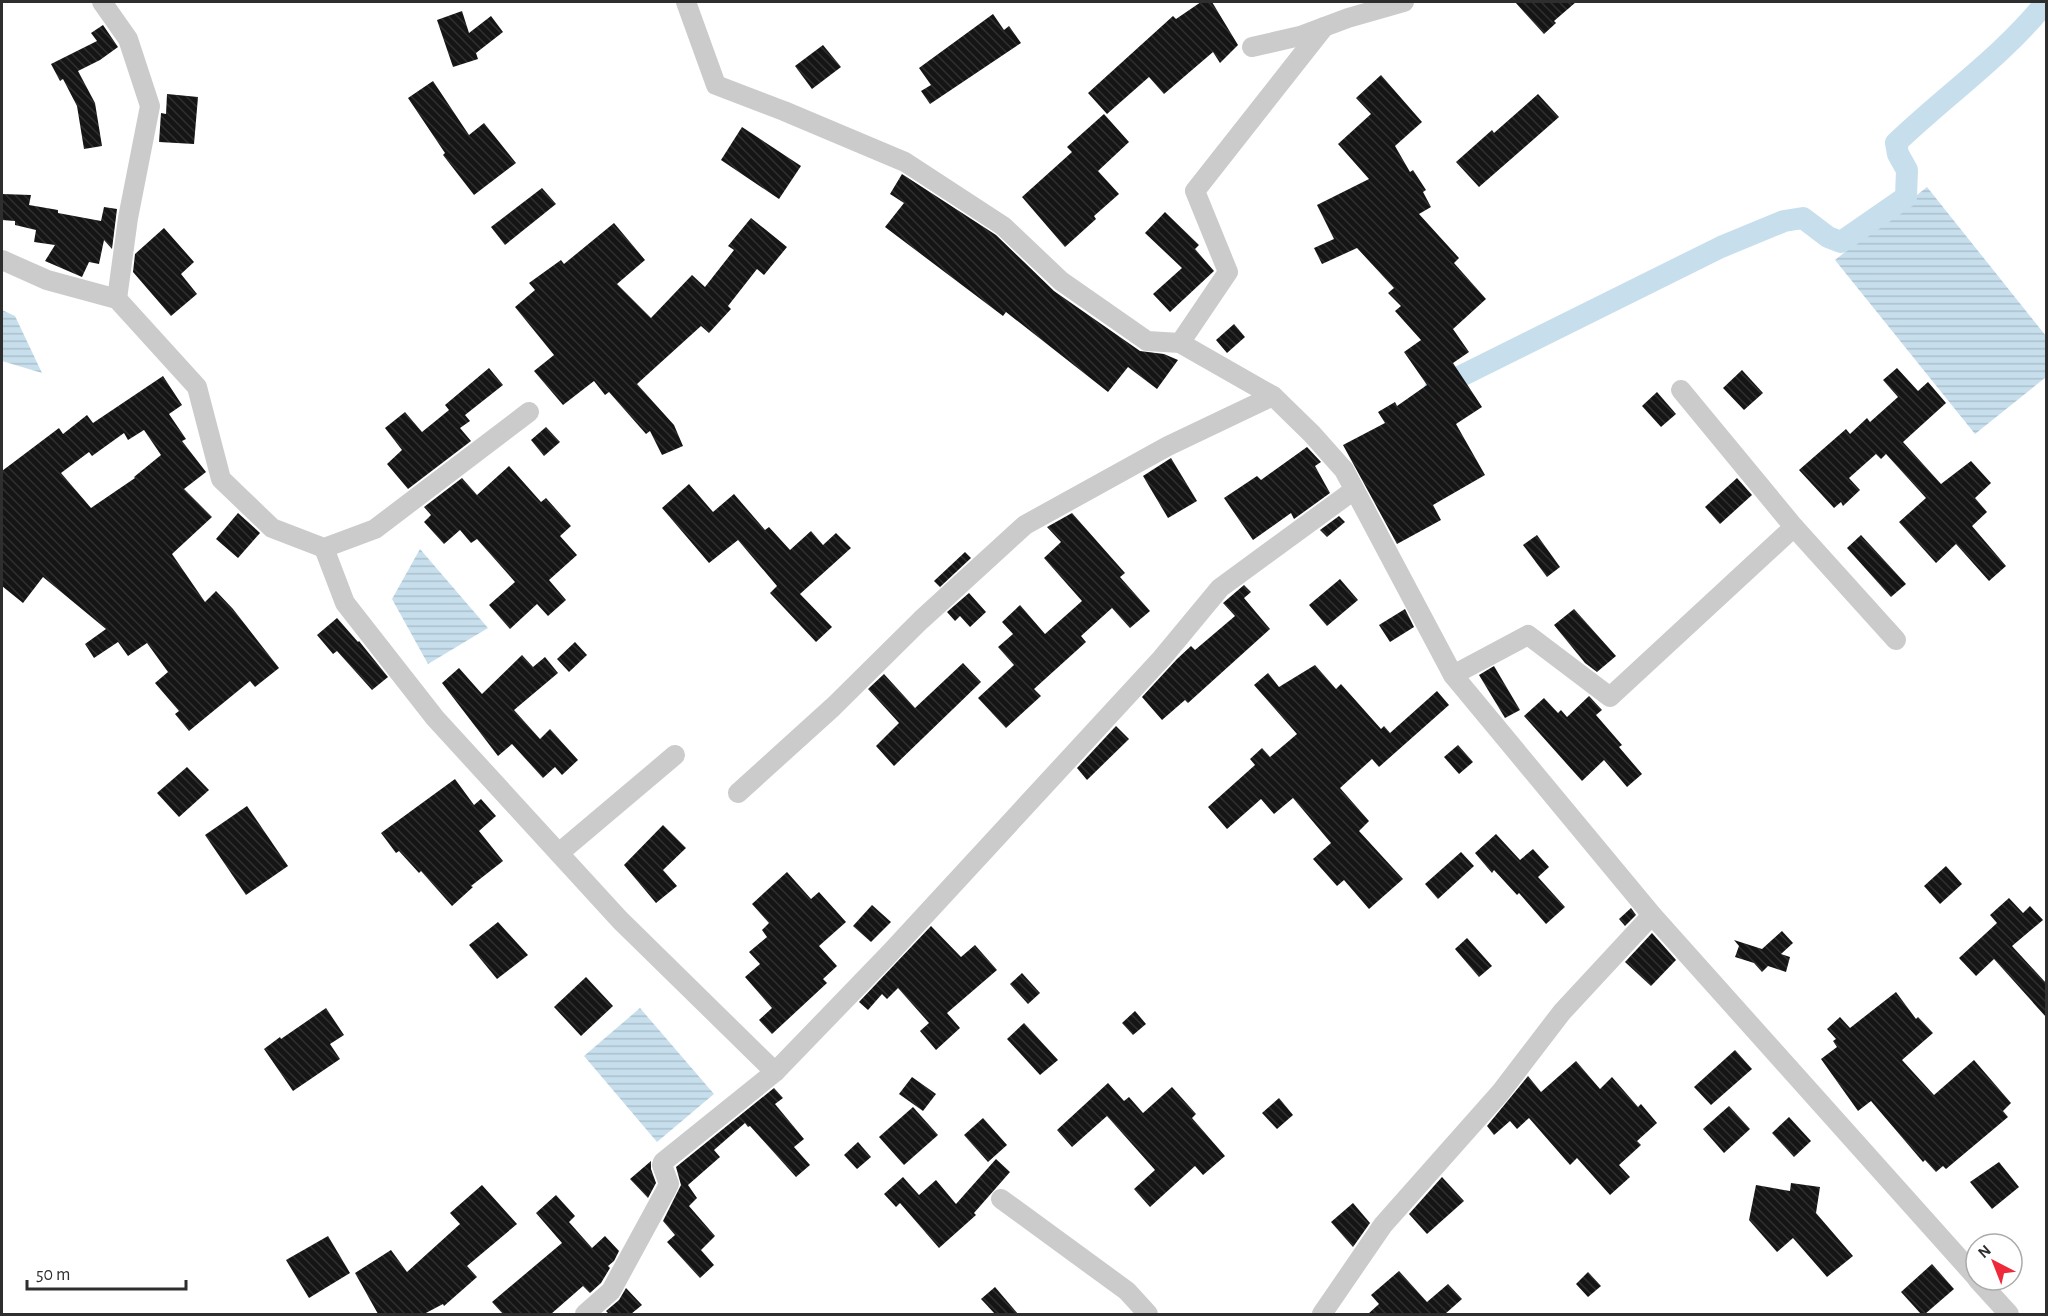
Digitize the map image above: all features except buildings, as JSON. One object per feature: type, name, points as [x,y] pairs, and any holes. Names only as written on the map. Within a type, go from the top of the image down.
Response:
[{"type":"street","points":[[102,2],[128,39],[150,106],[128,218],[117,299]]},
{"type":"street","points":[[686,2],[716,85],[905,162],[1003,226],[1061,281],[1148,341],[1180,343],[1273,396],[1312,434],[1344,470],[1453,675],[1652,915],[1964,1264]]},
{"type":"street","points":[[1252,46],[1300,36],[1404,2]]},
{"type":"street","points":[[1180,343],[1228,272],[1195,190],[1324,27]]},
{"type":"street","points":[[2,260],[47,280],[117,299],[197,387],[221,479],[272,528],[324,548],[375,529],[529,412]]},
{"type":"street","points":[[1681,390],[1794,527],[1896,640]]},
{"type":"street","points":[[738,792],[833,707],[921,620],[1025,525],[1168,446],[1273,396]]},
{"type":"street","points":[[585,1314],[610,1291],[666,1190],[669,1184],[663,1162],[775,1072],[890,952],[1162,658],[1221,588],[1354,490]]},
{"type":"street","points":[[1453,675],[1528,634],[1610,697],[1794,527]]},
{"type":"street","points":[[324,548],[345,603],[435,718],[620,920],[775,1072]]},
{"type":"street","points":[[559,853],[675,755]]},
{"type":"street","points":[[1322,1314],[1383,1225],[1500,1093],[1562,1012],[1652,915]]},
{"type":"street","points":[[1001,1199],[1126,1291],[1148,1314]]},
{"type":"street","points":[[1989,1292],[2009,1314]]},
{"type":"water","points":[[1927,187],[2046,336],[2046,377],[1975,434],[1835,260]]},
{"type":"water","points":[[2,310],[15,316],[42,373],[2,361]]},
{"type":"water","points":[[420,549],[488,628],[428,664],[392,599]]},
{"type":"water","points":[[640,1008],[714,1094],[657,1142],[584,1056]]},
{"type":"waterway","points":[[1435,389],[1721,247],[1784,221],[1803,218],[1828,237],[1841,242],[1906,197],[1907,170],[1898,154],[1896,143],[1993,58],[2046,2]]}]
